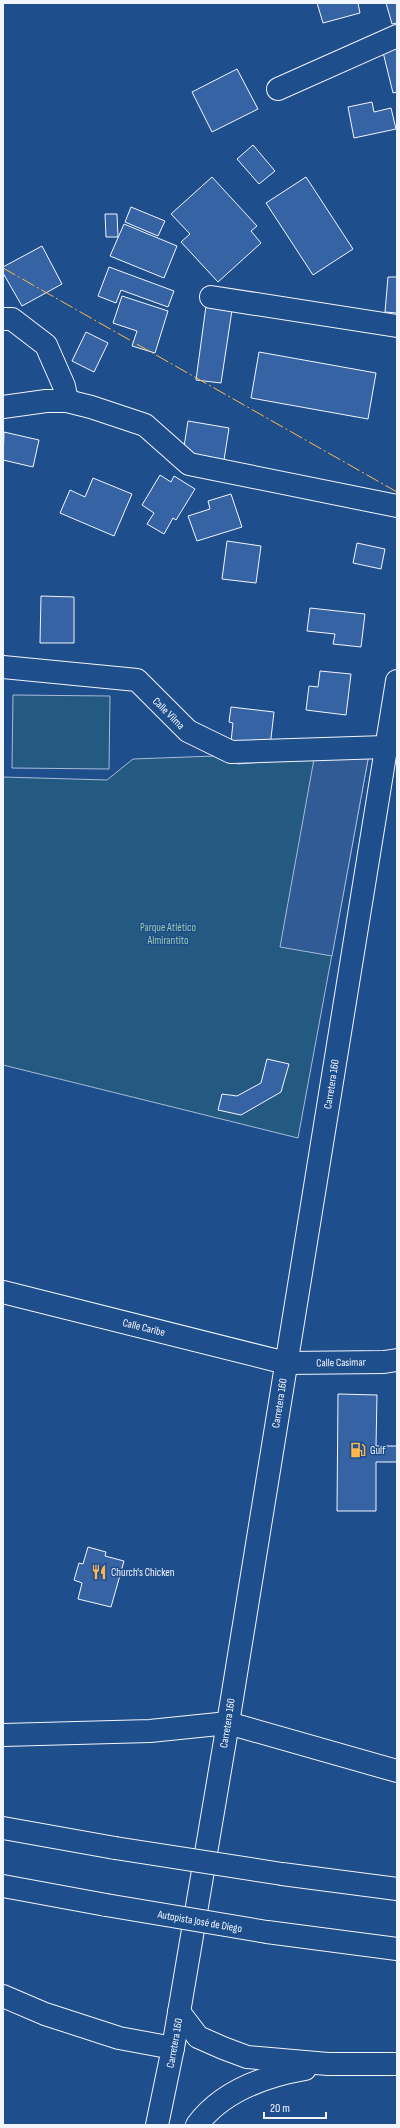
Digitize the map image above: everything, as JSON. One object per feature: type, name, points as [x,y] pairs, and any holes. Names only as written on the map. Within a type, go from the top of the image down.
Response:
[{"type":"main road","points":[[278,89],[397,36]]},
{"type":"main road","points":[[211,298],[397,326]]},
{"type":"main road","points":[[3,319],[12,319],[46,346],[64,386],[67,401]]},
{"type":"main road","points":[[3,407],[38,401],[67,401],[91,407],[145,425],[189,464],[397,506]]},
{"type":"main road","name":"Calle Vilma","points":[[3,668],[136,680],[188,731],[231,752],[385,747]]},
{"type":"main road","name":"Carretera 160","points":[[157,2125],[173,2048],[228,1723],[385,747],[397,681]]},
{"type":"main road","name":"Calle Caribe","points":[[3,1292],[286,1363]]},
{"type":"main road","name":"Calle Casimar","points":[[286,1363],[384,1362],[397,1360]]},
{"type":"main road","points":[[3,1735],[150,1731],[228,1723],[397,1771]]},
{"type":"main road","points":[[3,1828],[115,1848],[282,1874],[397,1889]]},
{"type":"main road","name":"Autopista José de Diego","points":[[3,1886],[267,1932],[397,1949]]},
{"type":"main road","points":[[3,1996],[46,2014],[119,2038],[173,2048]]},
{"type":"main road","points":[[179,2012],[198,2037],[247,2057],[328,2064],[397,2064]]},
{"type":"main road","points":[[197,2125],[205,2114],[236,2091],[286,2072],[328,2064]]},
{"type":"green space","points":[[13,695],[110,696],[109,769],[12,768]]},
{"type":"green space","name":"Parque Atlético Almirantito","points":[[369,754],[298,1138],[3,1065],[3,777],[107,780],[133,759],[215,756],[238,764]]},
{"type":"shaded area","points":[[369,754],[332,956],[280,947],[314,759]]},
{"type":"building","points":[[317,3],[358,3],[360,13],[323,23]]},
{"type":"building","points":[[386,3],[397,3],[397,23],[392,24]]},
{"type":"building","points":[[397,44],[397,92],[393,93],[382,48]]},
{"type":"building","points":[[237,69],[258,109],[212,132],[192,92]]},
{"type":"building","points":[[372,102],[374,112],[391,108],[396,129],[354,138],[348,107]]},
{"type":"building","points":[[253,145],[275,171],[259,184],[237,159]]},
{"type":"building","points":[[212,177],[257,226],[251,231],[261,243],[218,282],[181,242],[190,234],[171,214]]},
{"type":"building","points":[[306,177],[353,249],[313,275],[266,203]]},
{"type":"building","points":[[131,207],[165,221],[158,236],[125,222]]},
{"type":"building","points":[[105,214],[117,214],[118,237],[106,237]]},
{"type":"building","points":[[124,224],[177,246],[164,278],[110,256]]},
{"type":"building","points":[[42,246],[62,284],[22,306],[3,273],[3,267]]},
{"type":"building","points":[[109,267],[174,291],[168,307],[121,290],[116,303],[98,296]]},
{"type":"building","points":[[388,277],[397,277],[397,313],[385,312]]},
{"type":"building","points":[[122,296],[168,311],[155,353],[132,346],[137,331],[113,323]]},
{"type":"building","points":[[206,306],[232,310],[221,383],[196,380]]},
{"type":"building","points":[[86,332],[108,343],[94,372],[72,361]]},
{"type":"building","points":[[259,352],[376,373],[368,419],[251,398]]},
{"type":"building","points":[[188,421],[229,428],[224,460],[183,453]]},
{"type":"building","points":[[4,432],[39,440],[33,467],[3,460]]},
{"type":"building","points":[[160,475],[171,482],[174,476],[195,489],[176,520],[173,518],[164,534],[147,524],[154,513],[142,505]]},
{"type":"building","points":[[93,478],[132,494],[114,536],[60,513],[70,490],[85,497]]},
{"type":"building","points":[[231,494],[242,527],[197,541],[188,516],[210,509],[208,501]]},
{"type":"building","points":[[227,541],[261,546],[256,583],[222,579]]},
{"type":"building","points":[[357,543],[385,549],[381,569],[353,563]]},
{"type":"building","points":[[41,596],[74,597],[74,643],[40,643]]},
{"type":"building","points":[[310,608],[365,614],[361,647],[333,644],[335,634],[307,631]]},
{"type":"building","points":[[320,671],[351,674],[346,715],[306,710],[309,686],[318,687]]},
{"type":"building","points":[[231,707],[274,712],[270,747],[231,742],[233,723],[229,722]]},
{"type":"building","points":[[267,1059],[289,1064],[281,1092],[241,1115],[218,1110],[222,1094],[237,1096],[261,1083]]},
{"type":"building","points":[[338,1394],[377,1395],[376,1446],[397,1446],[397,1462],[376,1462],[376,1511],[337,1511]]},
{"type":"building","name":"Church's Chicken","points":[[88,1547],[106,1552],[105,1556],[124,1561],[111,1607],[78,1599],[82,1583],[74,1580],[79,1563],[83,1564]]},
{"type":"power","points":[[3,268],[397,492]]},
{"type":"place","name":"Gulf","points":[[358,1450]]},
{"type":"place","name":"Church's Chicken","points":[[99,1572]]}]
